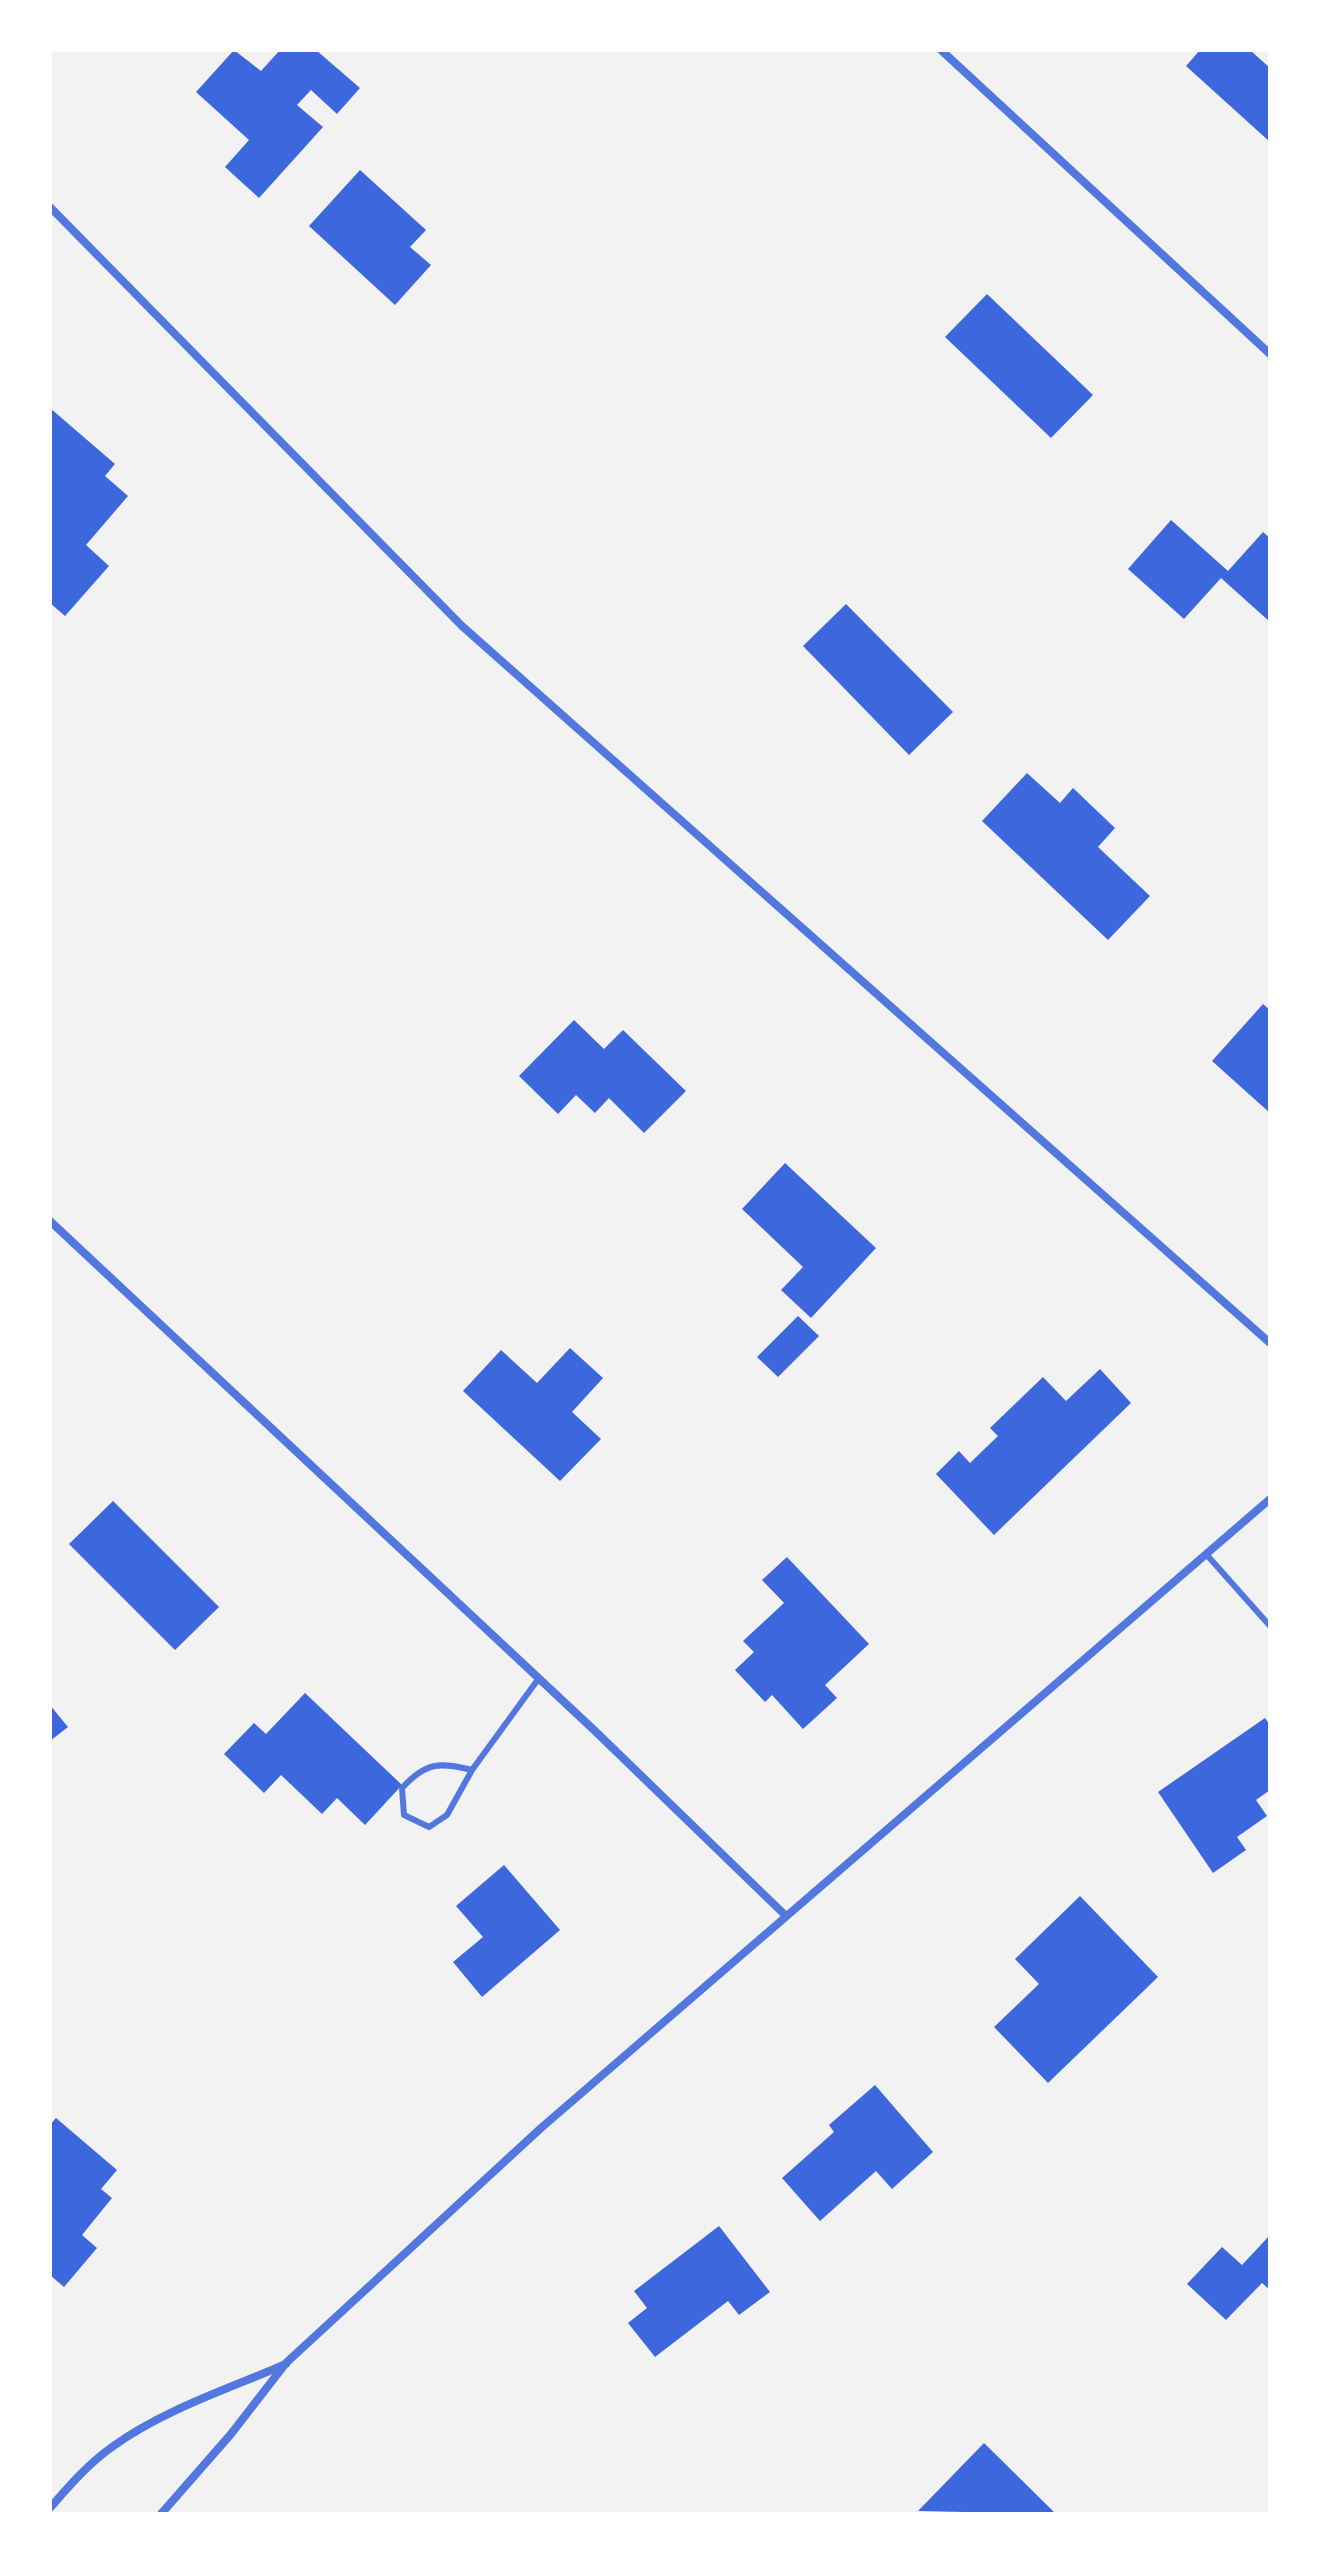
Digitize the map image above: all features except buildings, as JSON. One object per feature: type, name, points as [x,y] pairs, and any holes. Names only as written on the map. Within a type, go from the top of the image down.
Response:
[{"type":"street","points":[[941,50],[1270,354]]},
{"type":"street","points":[[50,207],[462,626],[1270,1343]]},
{"type":"street","points":[[50,1221],[539,1678],[785,1915]]},
{"type":"street","points":[[161,2514],[231,2434],[286,2363],[541,2128],[1270,1499]]},
{"type":"street","points":[[50,2508],[78,2476],[112,2446],[161,2419],[286,2363]]},
{"type":"lane","points":[[1206,1554],[1270,1626]]},
{"type":"lane","points":[[472,1770],[447,1764],[419,1769],[402,1788],[404,1815],[429,1827],[447,1815],[472,1770],[539,1678]]}]
